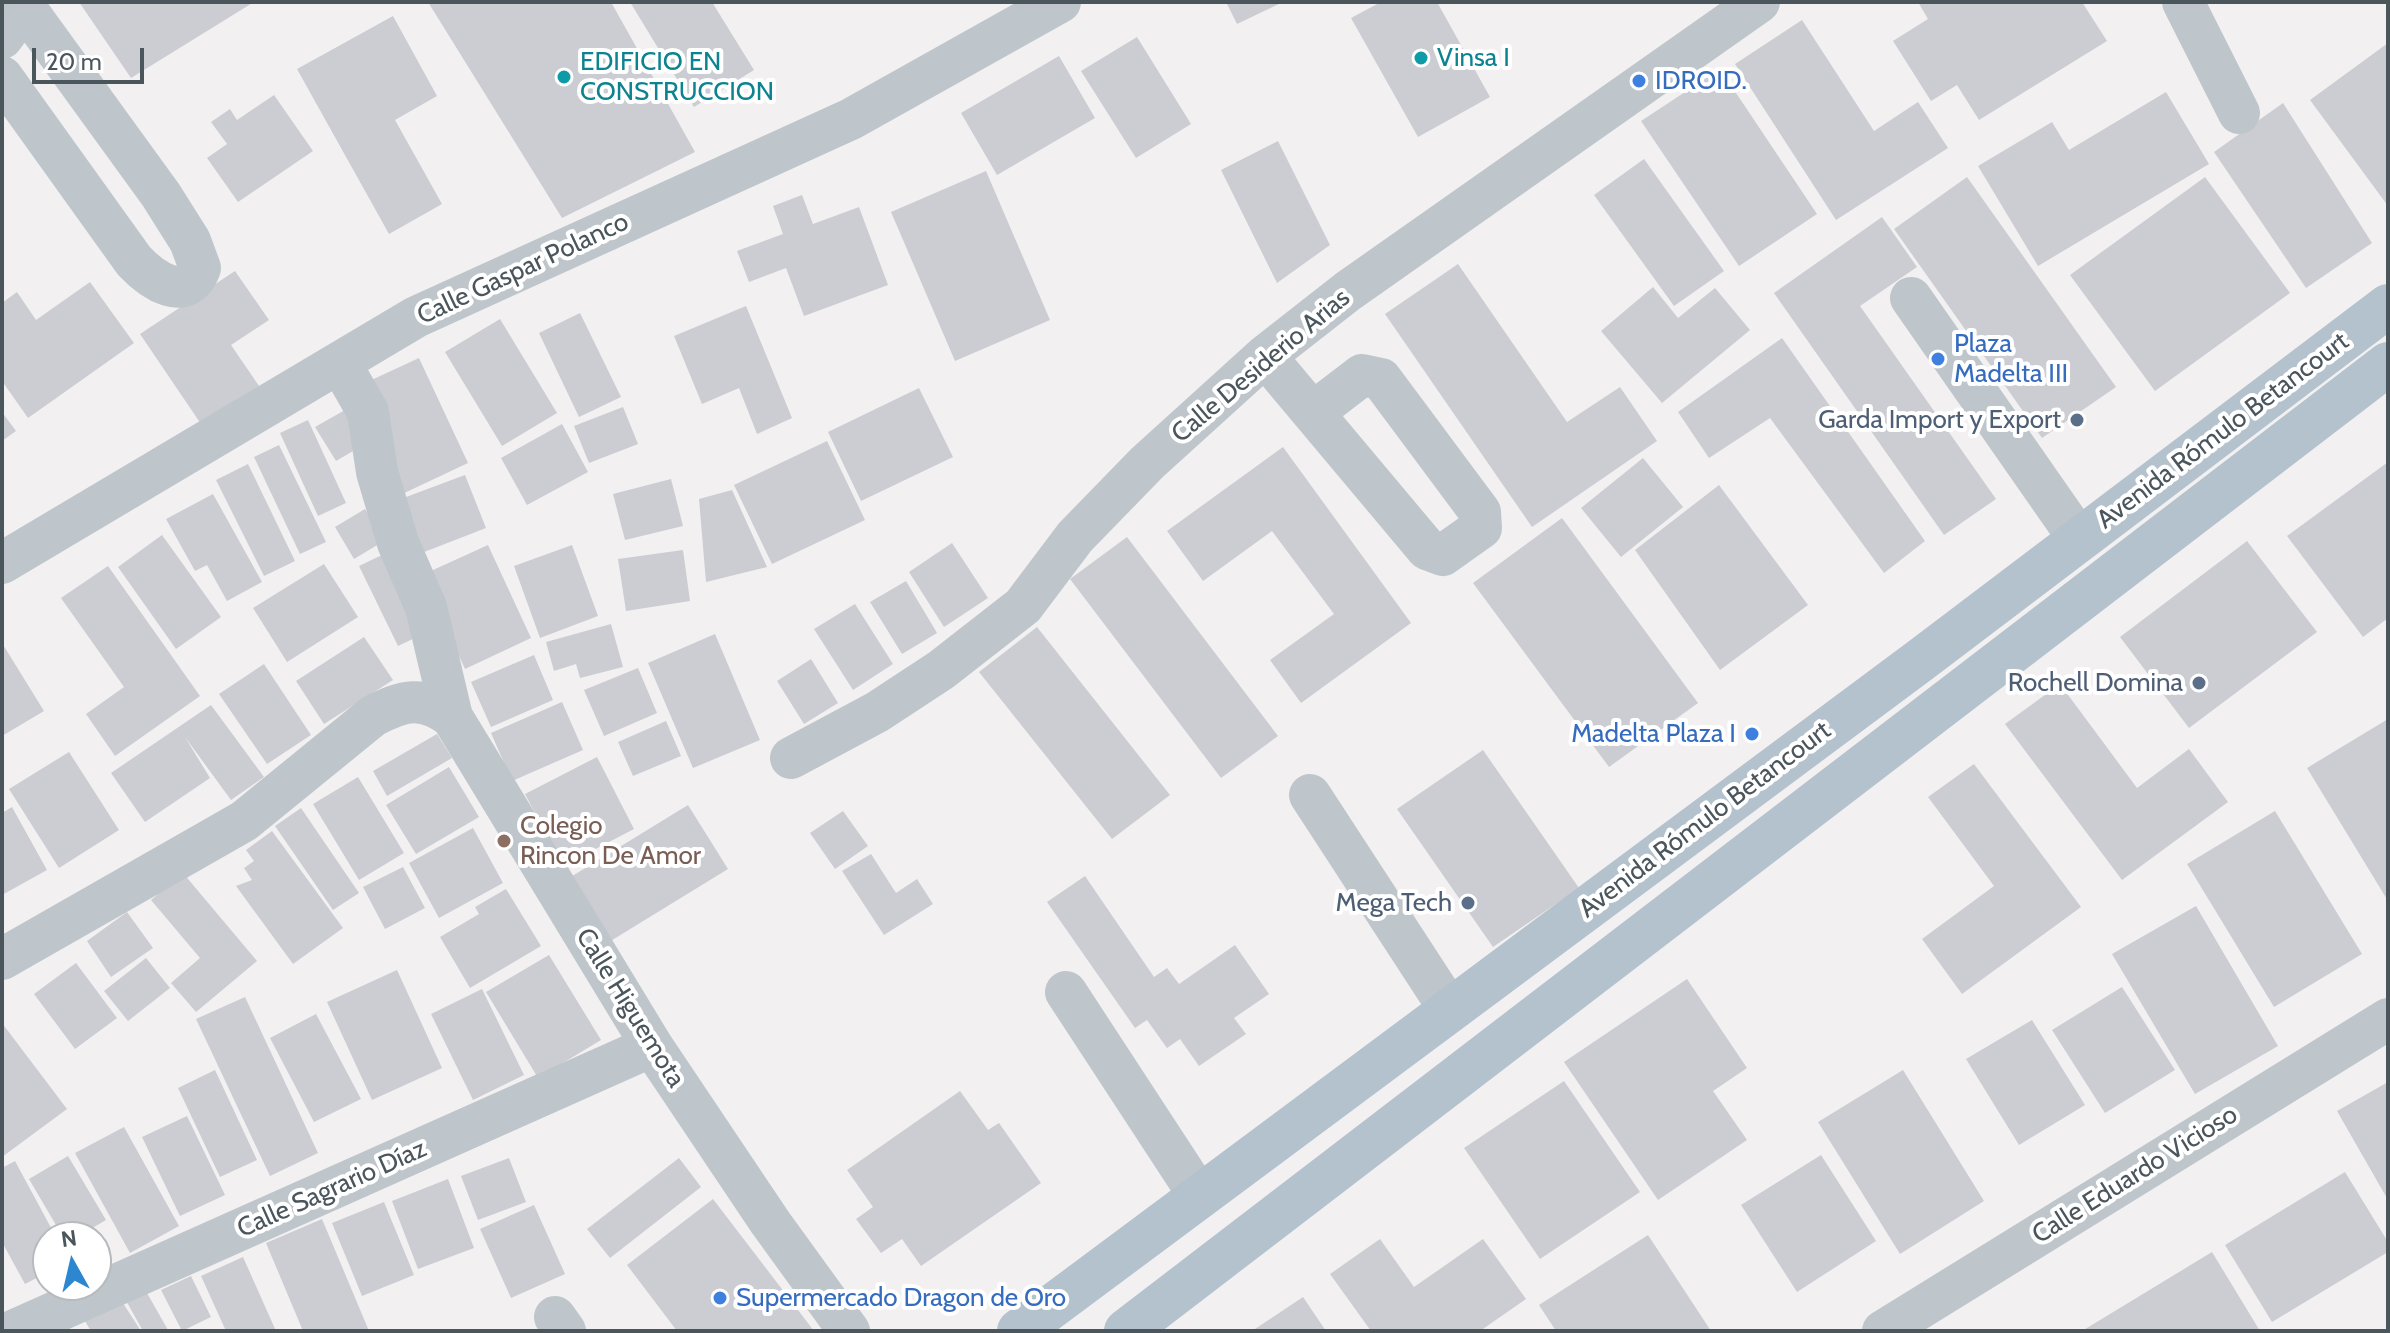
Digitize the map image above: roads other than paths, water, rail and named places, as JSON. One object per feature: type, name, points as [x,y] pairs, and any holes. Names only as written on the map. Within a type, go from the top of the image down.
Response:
[{"type":"main road","name":"Avenida Rómulo Betancourt","points":[[1019,1331],[2375,316]]},
{"type":"main road","points":[[2375,316],[2388,364]]},
{"type":"main road","name":"Avenida Rómulo Betancourt","points":[[1126,1331],[2388,364]]},
{"type":"street","name":"Calle Gaspar Polanco","points":[[2,563],[341,365],[416,317],[851,119],[1060,2]]},
{"type":"street","name":"Calle Desiderio Arias","points":[[791,758],[877,712],[941,670],[1023,606],[1085,527],[1147,463],[1265,356],[1348,291],[1759,2]]},
{"type":"street","points":[[2183,2],[2239,113]]},
{"type":"street","points":[[2,77],[134,261],[162,285],[175,288],[191,282],[200,268],[190,241],[16,16]]},
{"type":"street","points":[[1911,298],[2079,539]]},
{"type":"street","points":[[1265,356],[1315,411]]},
{"type":"street","name":"Calle Higuemota","points":[[341,365],[368,412],[377,472],[398,543],[426,607],[433,709],[770,1222],[850,1329]]},
{"type":"street","points":[[2,959],[244,821],[373,716],[395,704],[433,709]]},
{"type":"street","points":[[1310,795],[1450,1010]]},
{"type":"street","points":[[1066,992],[1200,1197]]},
{"type":"street","name":"Calle Eduardo Vicioso","points":[[1883,1331],[2388,1019]]},
{"type":"street","name":"Calle Sagrario Díaz","points":[[13,1331],[652,1046]]},
{"type":"place","name":"Vinsa I","points":[[1421,58]]},
{"type":"place","name":"EDIFICIO EN CONSTRUCCION","points":[[564,77]]},
{"type":"place","name":"IDROID.","points":[[1639,81]]},
{"type":"place","name":"Plaza Madelta III","points":[[1938,359]]},
{"type":"place","name":"Garda Import y Export","points":[[2077,420]]},
{"type":"place","name":"Rochell Domina","points":[[2199,683]]},
{"type":"place","name":"Madelta Plaza I","points":[[1752,734]]},
{"type":"place","name":"Colegio Rincon De Amor","points":[[504,841]]},
{"type":"place","name":"Mega Tech","points":[[1468,903]]},
{"type":"place","name":"Supermercado Dragon de Oro","points":[[720,1298]]}]
